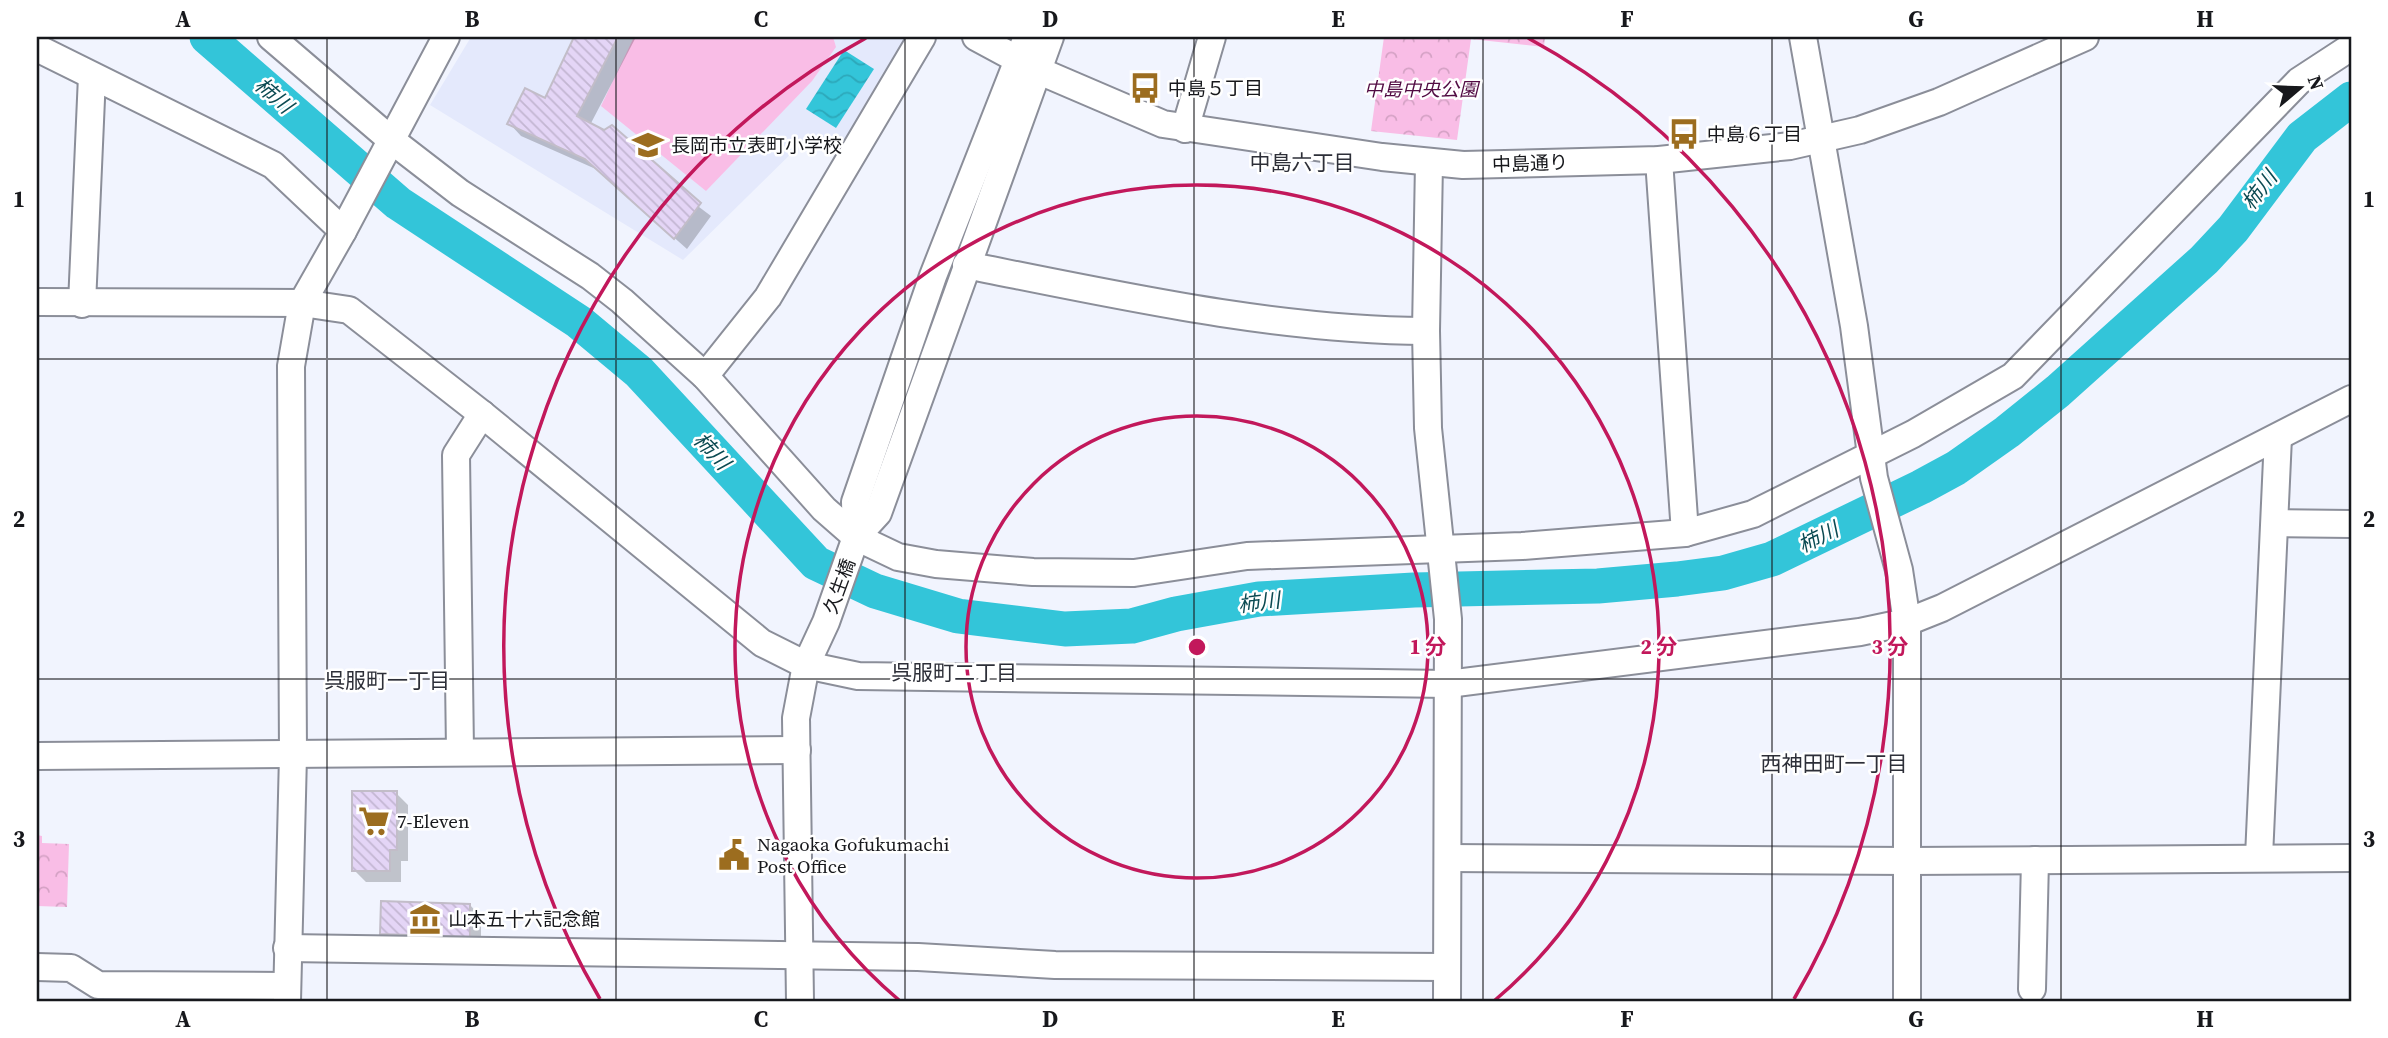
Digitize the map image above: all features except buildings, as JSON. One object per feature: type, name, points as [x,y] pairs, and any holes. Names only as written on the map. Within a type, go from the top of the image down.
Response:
[{"type":"street","points":[[271,37],[385,148],[590,276],[622,301],[705,376],[855,544],[898,557],[936,564],[1033,572],[1134,573],[1247,556],[1441,556],[1685,533],[1752,514],[1873,466],[2013,376],[2299,81],[2351,47]]},
{"type":"street","points":[[37,967],[71,968],[98,985],[287,994],[293,755],[291,366],[302,303],[446,37]]},
{"type":"street","points":[[705,376],[768,297],[922,37]]},
{"type":"street","name":"中島通り","points":[[976,37],[1027,56],[1163,124],[1185,130],[1429,163],[1659,160],[1756,152],[1822,140],[1939,102],[2085,37]]},
{"type":"street","points":[[855,544],[855,502],[933,276],[1027,56],[1050,37]]},
{"type":"street","points":[[1185,130],[1212,37]]},
{"type":"street","points":[[1803,37],[1822,140],[1873,466],[1892,541],[1907,622],[1908,1001]]},
{"type":"street","points":[[37,48],[273,165],[343,231]]},
{"type":"street","points":[[855,544],[878,513],[966,265],[1027,56]]},
{"type":"street","points":[[82,303],[92,76]]},
{"type":"street","points":[[1659,160],[1685,533]]},
{"type":"street","points":[[1429,163],[1426,331],[1428,428],[1448,619],[1447,1001]]},
{"type":"street","points":[[966,265],[1123,296],[1223,311],[1372,330],[1426,331]]},
{"type":"street","points":[[37,302],[302,303],[349,310],[482,414],[762,643],[806,665],[858,676],[1448,684],[1784,642],[1907,622],[1963,597],[2351,399]]},
{"type":"street","points":[[460,751],[456,455],[482,414]]},
{"type":"street","points":[[2259,856],[2278,437]]},
{"type":"street","points":[[2275,523],[2351,524]]},
{"type":"street","name":"久生橋","points":[[800,1001],[796,718],[806,665],[826,622],[855,544]]},
{"type":"street","points":[[37,756],[460,751],[797,751]]},
{"type":"street","points":[[1448,858],[1909,861],[2259,856],[2351,858]]},
{"type":"street","points":[[2032,989],[2035,860]]},
{"type":"street","points":[[287,948],[918,957],[1055,965],[1447,967]]},
{"type":"shaded area","name":"長岡市立表町小学校","points":[[471,37],[906,37],[842,153],[809,136],[683,260],[430,105]]},
{"type":"green space","points":[[634,37],[833,37],[836,47],[812,81],[706,191],[601,106]]},
{"type":"green space","name":"中島中央公園","points":[[1384,37],[1545,37],[1544,47],[1471,39],[1457,140],[1371,131]]},
{"type":"green space","points":[[37,835],[42,836],[42,843],[69,844],[67,907],[37,906]]},
{"type":"water","points":[[844,50],[874,69],[836,128],[806,109]]},
{"type":"waterway","name":"柿川","points":[[207,37],[398,203],[579,322],[639,372],[816,563],[875,591],[958,616],[1065,629],[1132,626],[1176,614],[1259,599],[1414,590],[1598,586],[1723,573],[1772,559],[1921,487],[1956,468],[2007,432],[2058,391],[2204,260],[2233,229],[2302,137],[2351,99]]},
{"type":"place","name":"中島５丁目","points":[[1145,88]]},
{"type":"place","name":"中島６丁目","points":[[1684,134]]},
{"type":"place","name":"長岡市立表町小学校","points":[[648,145]]},
{"type":"place","name":"7-Eleven","points":[[374,821]]},
{"type":"place","name":"Nagaoka Gofukumachi Post Office","points":[[734,855]]},
{"type":"place","name":"山本五十六記念館","points":[[425,919]]},
{"type":"district","name":"中島六丁目","points":[[1302,162]]},
{"type":"district","name":"呉服町二丁目","points":[[954,672]]},
{"type":"district","name":"呉服町一丁目","points":[[387,680]]},
{"type":"district","name":"西神田町一丁目","points":[[1834,763]]}]
